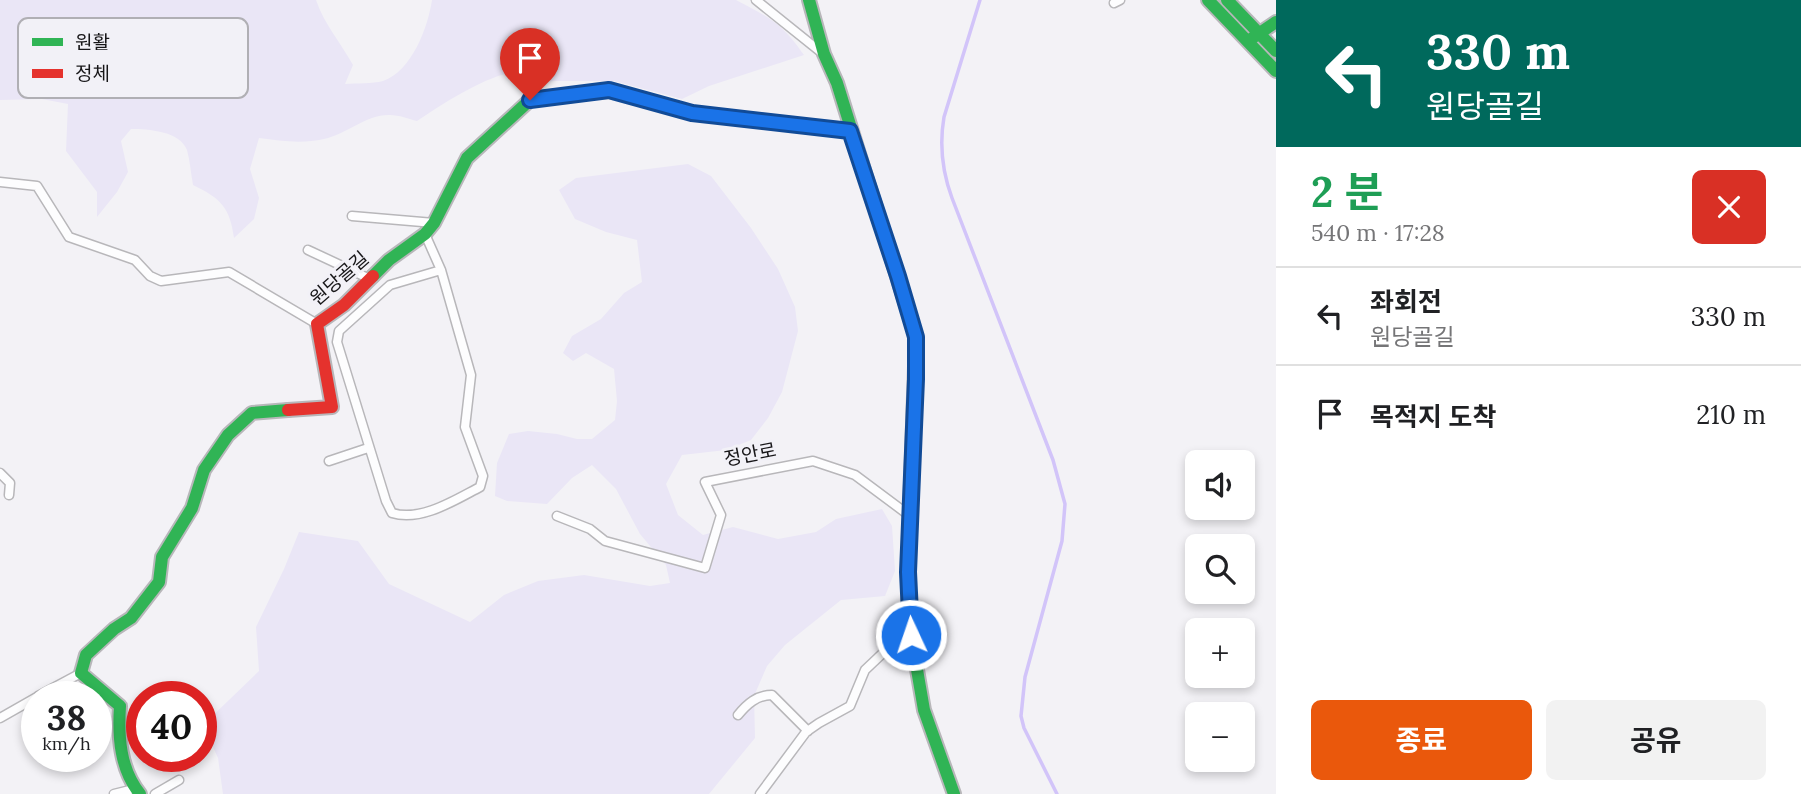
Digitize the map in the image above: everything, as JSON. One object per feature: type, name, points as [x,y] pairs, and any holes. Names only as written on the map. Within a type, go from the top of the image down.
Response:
[{"type":"street","points":[[756,0],[824,54]]},
{"type":"street","points":[[809,0],[916,337],[908,572],[911,635],[924,710],[954,794]]},
{"type":"street","points":[[1208,0],[1276,51]]},
{"type":"street","points":[[1227,0],[1276,71]]},
{"type":"street","points":[[1254,37],[1276,22]]},
{"type":"street","name":"원당골길","points":[[81,673],[86,655],[114,629],[131,618],[159,582],[162,556],[192,508],[204,470],[228,435],[252,413],[332,407],[317,324],[344,304],[389,260],[425,234],[434,223],[467,158],[530,100],[609,90],[692,113],[850,131]]},
{"type":"street","points":[[0,182],[37,187],[69,237],[135,260],[150,276],[161,281],[229,272],[317,324]]},
{"type":"street","points":[[352,216],[434,223]]},
{"type":"street","points":[[425,234],[441,270],[471,375],[465,427],[483,476],[480,487],[445,506],[404,517],[392,513],[386,501],[337,342],[340,331],[390,285],[441,270]]},
{"type":"street","points":[[309,250],[370,279]]},
{"type":"street","points":[[329,461],[368,447]]},
{"type":"street","name":"정안로","points":[[556,516],[590,528],[605,541],[705,568],[721,515],[705,482],[813,461],[855,475],[911,516]]},
{"type":"street","points":[[0,472],[10,483],[9,495]]},
{"type":"street","points":[[760,794],[808,731],[850,706],[865,670],[884,652],[911,635]]},
{"type":"street","points":[[66,681],[81,673],[120,706],[118,739],[137,792],[114,794]]},
{"type":"street","points":[[738,715],[747,704],[763,695],[772,695],[808,731]]},
{"type":"street","points":[[0,718],[21,706]]},
{"type":"street","points":[[155,794],[179,780]]},
{"type":"shaded area","points":[[0,0],[316,0],[353,65],[345,84],[383,81],[402,68],[417,47],[427,23],[432,0],[736,0],[774,22],[804,55],[709,86],[682,99],[614,81],[532,83],[524,69],[482,83],[417,121],[390,115],[382,116],[316,141],[292,142],[259,138],[250,169],[259,198],[254,219],[234,238],[230,218],[222,205],[210,194],[193,185],[187,150],[178,139],[154,131],[131,129],[121,141],[128,172],[117,192],[97,217],[97,192],[66,151],[68,104],[42,99],[0,100]]},
{"type":"shaded area","points":[[688,164],[711,176],[778,269],[795,307],[798,331],[782,392],[768,418],[751,440],[726,450],[682,455],[666,484],[678,515],[703,535],[733,527],[778,539],[816,532],[836,519],[882,509],[892,526],[895,571],[885,596],[841,600],[785,645],[767,666],[754,696],[755,738],[709,794],[223,794],[217,756],[217,712],[259,671],[256,627],[299,532],[358,541],[389,584],[470,622],[504,595],[538,581],[584,575],[650,586],[670,583],[666,565],[640,534],[616,489],[592,465],[572,478],[547,504],[507,501],[495,496],[497,463],[509,434],[528,431],[592,439],[615,420],[617,401],[614,369],[586,353],[573,361],[563,353],[572,336],[601,319],[624,293],[642,282],[637,240],[606,232],[575,219],[559,190],[576,178]]},
{"type":"waterway","points":[[980,0],[944,117],[942,158],[952,198],[1053,460],[1065,504],[1062,541],[1025,677],[1021,716],[1024,728],[1057,794]]},
{"type":"traffic: fast","points":[[809,0],[916,337],[908,572],[911,635],[924,710],[954,794]]},
{"type":"traffic: fast","points":[[1208,0],[1276,71]]},
{"type":"traffic: fast","points":[[1227,0],[1276,51]]},
{"type":"traffic: fast","points":[[1248,41],[1276,22]]},
{"type":"traffic: fast","points":[[373,276],[389,260],[425,234],[434,223],[467,158],[530,100],[609,90],[692,113],[851,131]]},
{"type":"traffic: fast","points":[[140,794],[124,763],[119,729],[120,706],[81,673],[86,655],[114,629],[131,618],[159,582],[162,557],[192,508],[204,470],[228,435],[252,413],[288,410]]},
{"type":"traffic: jam","points":[[288,410],[332,407],[317,324],[344,305],[373,276]]},
{"type":"route","points":[[530,100],[609,90],[692,113],[850,131],[916,337],[908,572],[911,635]]}]
